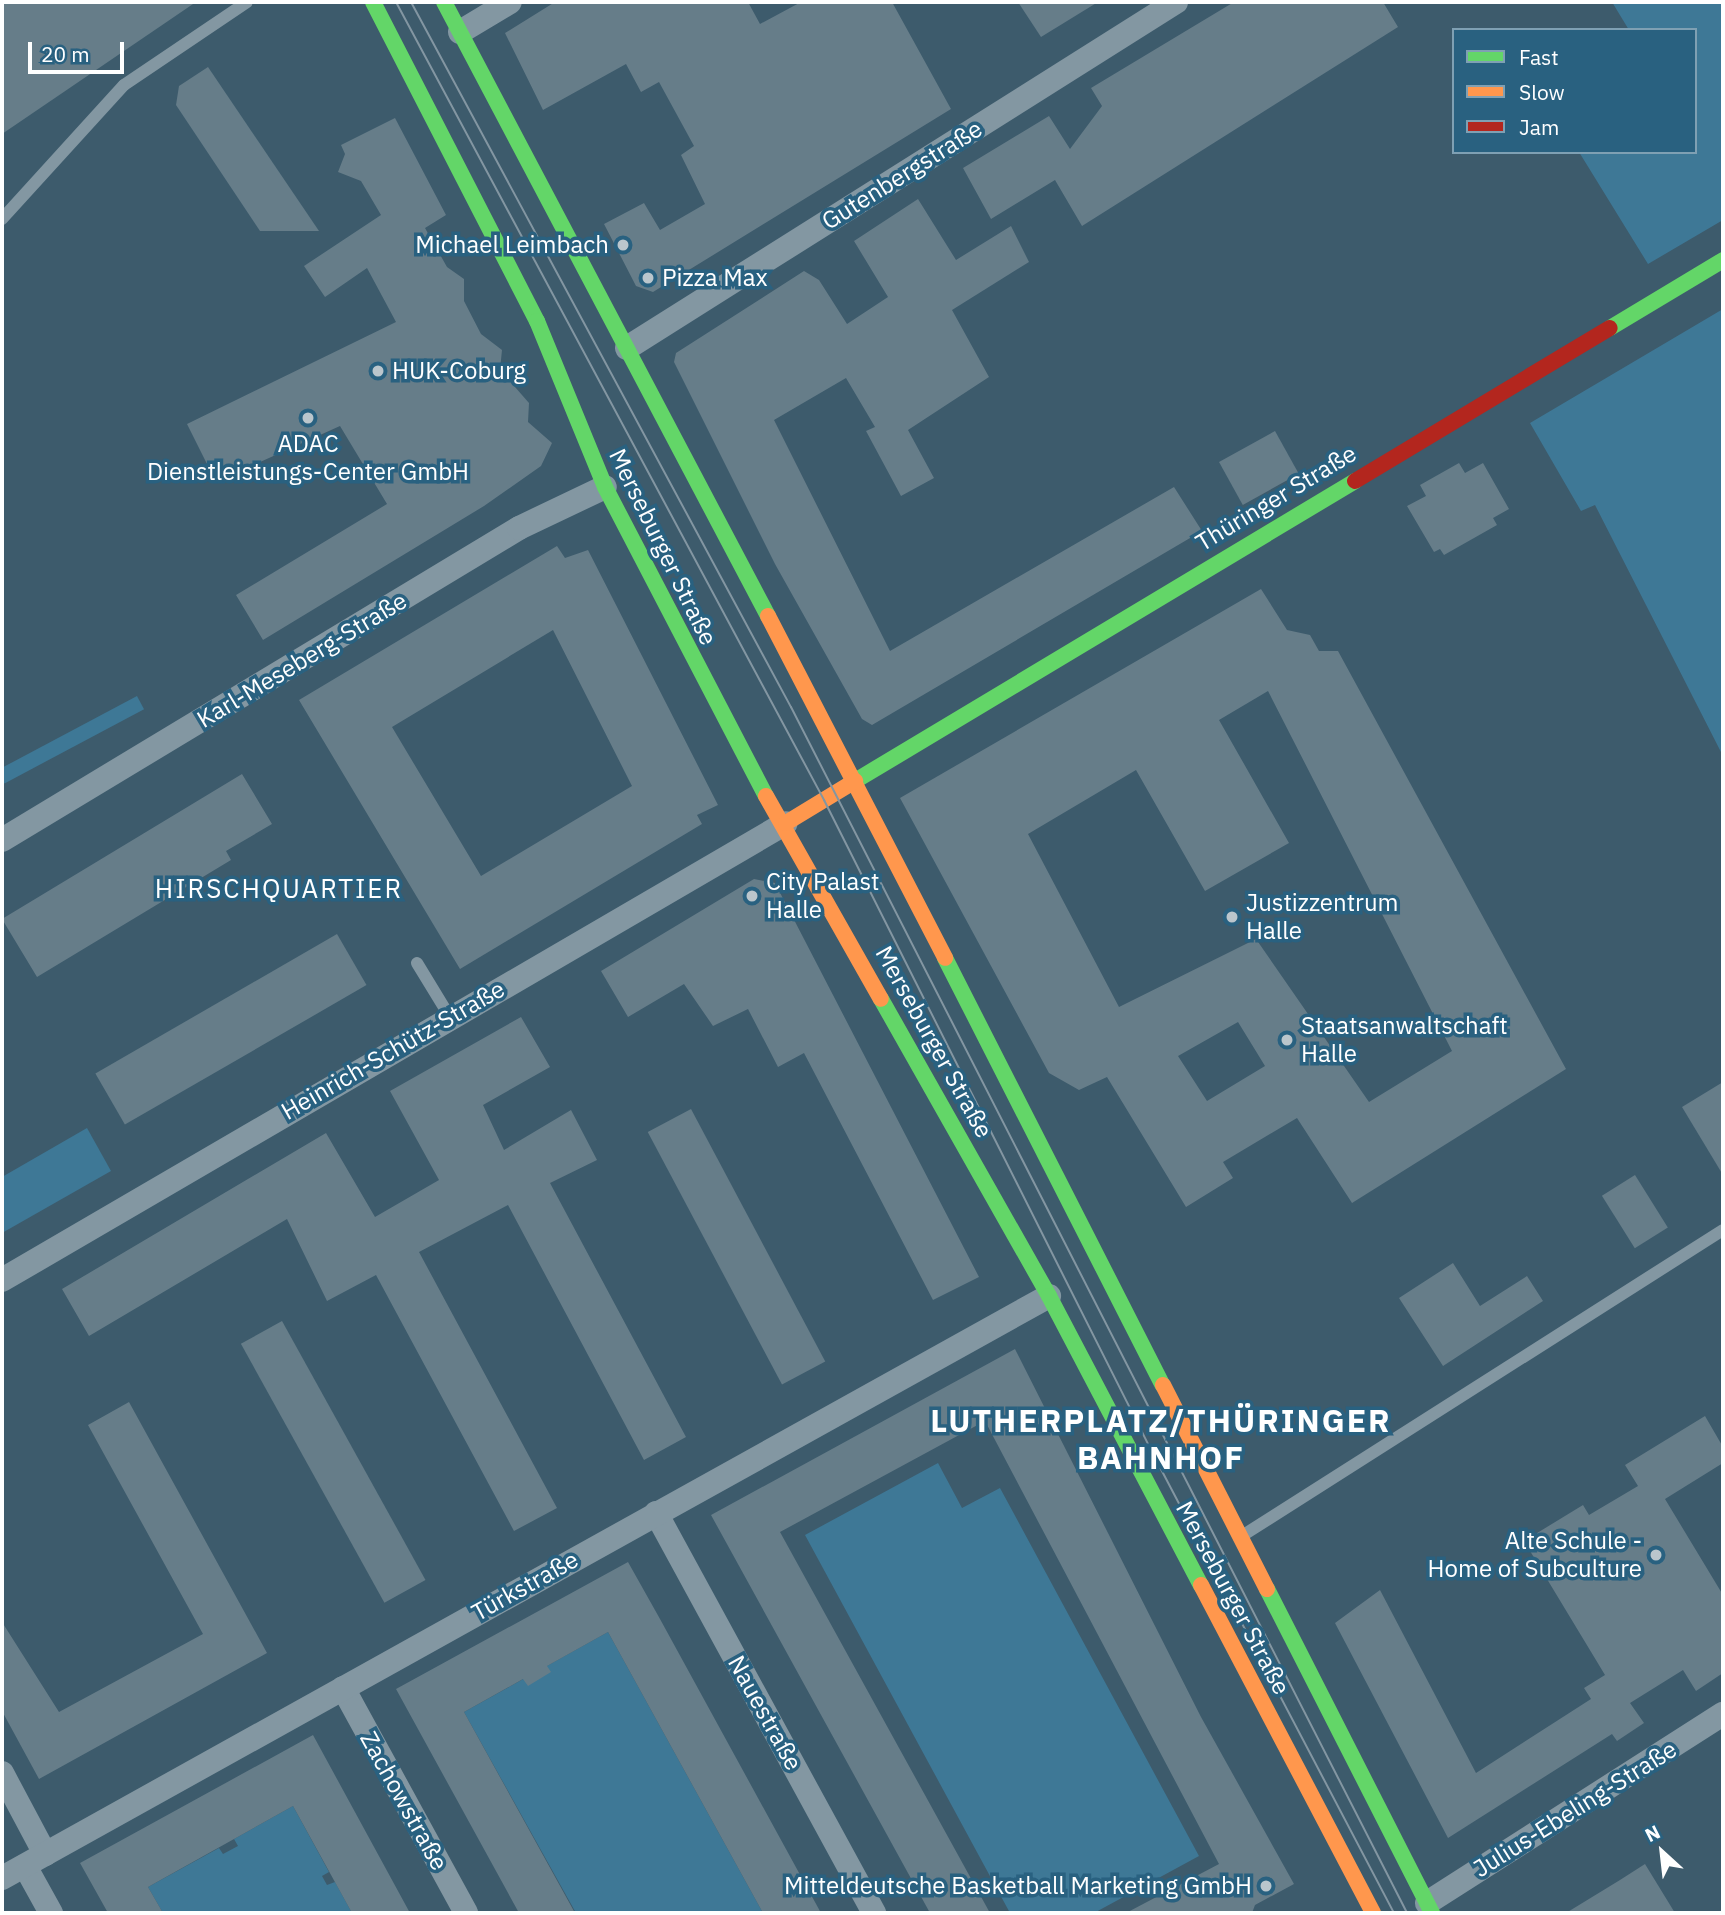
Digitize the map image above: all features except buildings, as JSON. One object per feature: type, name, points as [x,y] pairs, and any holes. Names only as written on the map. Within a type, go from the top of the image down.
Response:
[{"type":"main road","name":"Merseburger Straße","points":[[373,2],[537,321],[605,487],[733,738],[786,823],[1049,1296],[1373,1913]]},
{"type":"main road","name":"Merseburger Straße","points":[[444,2],[855,781],[1430,1908]]},
{"type":"main road","name":"Thüringer Straße","points":[[786,823],[1723,260]]},
{"type":"street","points":[[460,32],[510,2]]},
{"type":"street","name":"Gutenbergstraße","points":[[627,348],[1176,2]]},
{"type":"street","name":"Karl-Meseberg-Straße","points":[[2,840],[519,528],[605,487]]},
{"type":"street","name":"Heinrich-Schütz-Straße","points":[[2,1280],[786,823]]},
{"type":"street","name":"Türkstraße","points":[[2,1878],[1049,1296]]},
{"type":"street","name":"Nauestraße","points":[[656,1513],[874,1913]]},
{"type":"street","name":"Zachowstraße","points":[[343,1688],[466,1913]]},
{"type":"street","name":"Julius-Ebeling-Straße","points":[[1430,1908],[1723,1714]]},
{"type":"street","points":[[2,1773],[51,1913]]},
{"type":"lane","points":[[2,219],[124,85],[247,2]]},
{"type":"lane","points":[[417,962],[450,1017]]},
{"type":"lane","points":[[1240,1537],[1723,1230]]},
{"type":"shaded area","points":[[1612,2],[1723,2],[1723,220],[1648,264],[1580,154],[1697,154],[1697,28],[1628,28]]},
{"type":"shaded area","points":[[1723,309],[1723,756],[1595,505],[1581,511],[1530,423]]},
{"type":"shaded area","points":[[137,696],[144,709],[5,783],[2,768]]},
{"type":"shaded area","points":[[87,1128],[111,1171],[2,1233],[2,1177]]},
{"type":"shaded area","points":[[938,1463],[962,1508],[1000,1488],[1199,1856],[1094,1913],[1010,1913],[805,1535]]},
{"type":"shaded area","points":[[608,1632],[763,1913],[576,1913],[464,1712]]},
{"type":"shaded area","points":[[293,1806],[329,1872],[322,1876],[327,1885],[335,1882],[352,1913],[163,1913],[148,1887],[219,1848],[223,1854],[238,1846],[234,1839]]},
{"type":"tram line","points":[[396,2],[824,800],[1153,1454],[1394,1913]]},
{"type":"tram line","points":[[411,2],[791,707],[1407,1913]]},
{"type":"traffic: fast","points":[[373,2],[537,321],[605,487],[766,796]]},
{"type":"traffic: fast","points":[[444,2],[768,616]]},
{"type":"traffic: fast","points":[[1610,328],[1723,260]]},
{"type":"traffic: fast","points":[[855,781],[1355,481]]},
{"type":"traffic: fast","points":[[945,958],[1163,1385]]},
{"type":"traffic: fast","points":[[881,999],[1049,1296],[1201,1585]]},
{"type":"traffic: fast","points":[[1267,1589],[1432,1913]]},
{"type":"traffic: slow","points":[[768,616],[945,958]]},
{"type":"traffic: slow","points":[[786,823],[855,781]]},
{"type":"traffic: slow","points":[[766,796],[881,999]]},
{"type":"traffic: slow","points":[[1163,1385],[1267,1589]]},
{"type":"traffic: slow","points":[[1201,1585],[1373,1913]]},
{"type":"traffic: jam","points":[[1355,481],[1610,328]]},
{"type":"place","name":"Michael Leimbach","points":[[623,245]]},
{"type":"place","name":"Pizza Max","points":[[648,278]]},
{"type":"place","name":"HUK-Coburg","points":[[378,371]]},
{"type":"place","name":"ADAC Dienstleistungs-Center GmbH","points":[[308,418]]},
{"type":"place","name":"City Palast Halle","points":[[752,896]]},
{"type":"place","name":"Justizzentrum Halle","points":[[1232,917]]},
{"type":"place","name":"Staatsanwaltschaft Halle","points":[[1287,1040]]},
{"type":"place","name":"Alte Schule - Home of Subculture","points":[[1656,1555]]},
{"type":"place","name":"Mitteldeutsche Basketball Marketing GmbH","points":[[1266,1886]]},
{"type":"district","name":"HIRSCHQUARTIER","points":[[279,889]]},
{"type":"district","name":"LUTHERPLATZ/THÜRINGER BAHNHOF","points":[[1161,1440]]}]
